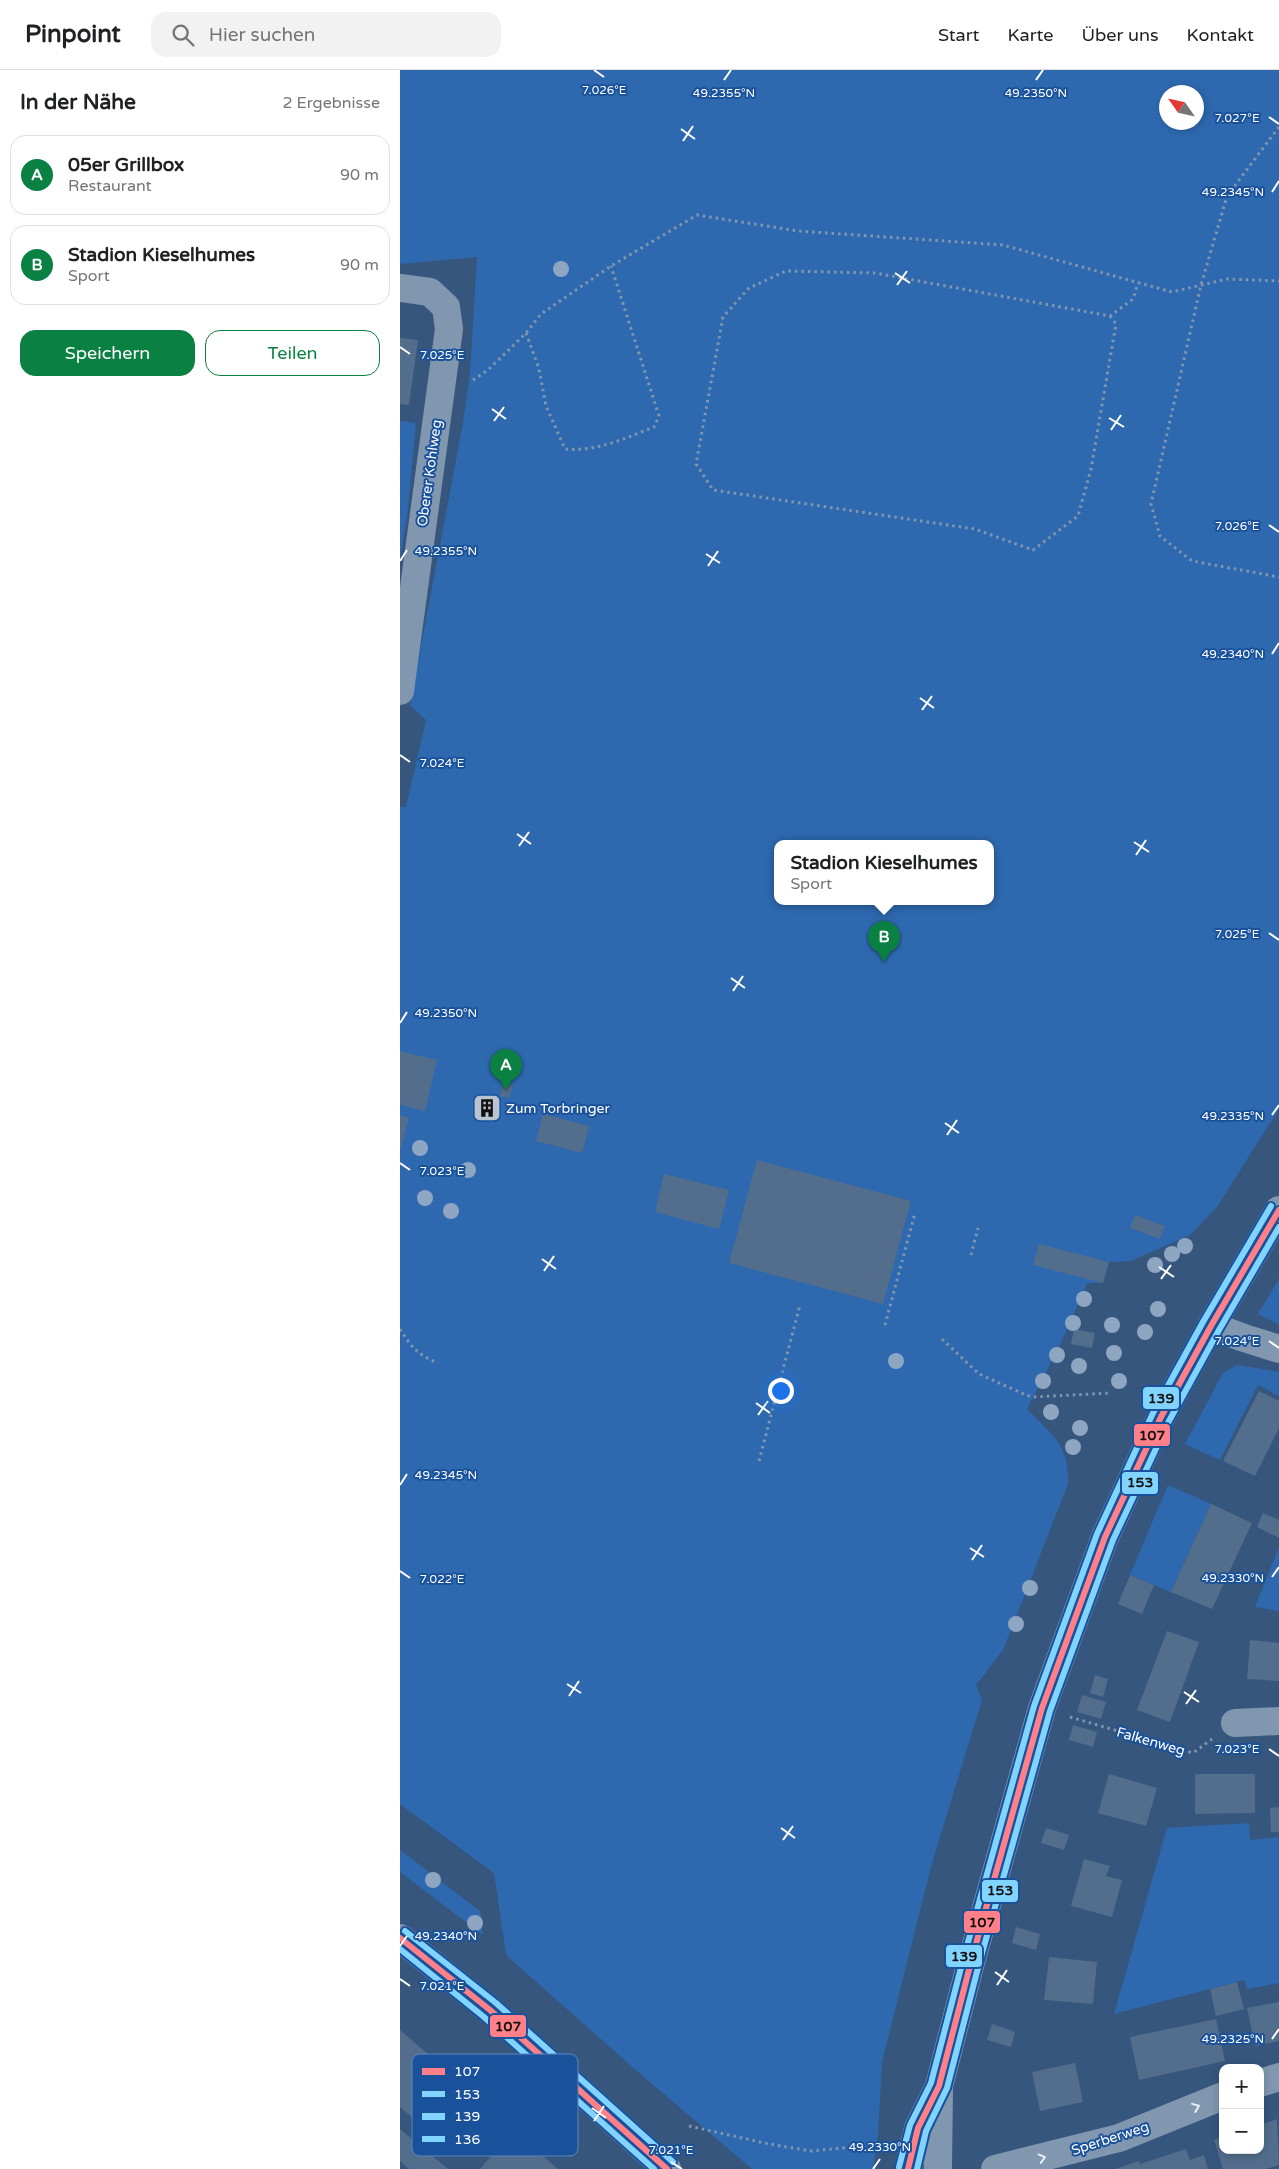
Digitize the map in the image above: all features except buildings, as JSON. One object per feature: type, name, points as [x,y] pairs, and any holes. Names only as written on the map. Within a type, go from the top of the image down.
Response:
[{"type":"street","name":"Oberer Kohlweg","points":[[400,288],[430,292],[446,308],[449,329],[400,691]]},
{"type":"street","points":[[908,2169],[918,2128],[939,2086],[971,1962],[1042,1708],[1105,1537],[1149,1440],[1210,1326],[1279,1210]]},
{"type":"street","points":[[1210,1326],[1279,1349]]},
{"type":"street","points":[[1235,1723],[1279,1721]]},
{"type":"street","points":[[400,1938],[490,2010],[539,2054]]},
{"type":"street","points":[[1264,2081],[1279,2078]]},
{"type":"street","points":[[938,2169],[939,2086]]},
{"type":"street","points":[[578,2089],[667,2169]]},
{"type":"street","name":"Sperberweg","points":[[995,2169],[1120,2138],[1219,2098]]},
{"type":"path","points":[[1279,127],[1227,196],[1202,285],[1151,504],[1160,536],[1192,561],[1279,577]]},
{"type":"path","points":[[469,383],[488,370],[526,333],[541,314],[611,266],[697,215],[798,231],[1003,245],[1172,292],[1227,278],[1279,281]]},
{"type":"path","points":[[526,333],[539,369],[546,406],[565,449],[581,450],[626,439],[654,427],[659,416],[611,266]]},
{"type":"path","points":[[1110,316],[1116,324],[1091,469],[1078,516],[1033,550],[975,529],[713,490],[696,464],[723,317],[749,288],[786,270],[876,273],[1110,316],[1133,299],[1138,283]]},
{"type":"path","points":[[885,1325],[915,1213]]},
{"type":"path","points":[[971,1255],[978,1228]]},
{"type":"path","points":[[759,1461],[800,1305]]},
{"type":"path","points":[[400,1329],[411,1348],[438,1363]]},
{"type":"path","points":[[942,1339],[979,1374],[1026,1395],[1033,1397],[1111,1393]]},
{"type":"path","name":"Falkenweg","points":[[1075,1718],[1193,1753],[1235,1723]]},
{"type":"path","points":[[689,2126],[769,2144],[811,2151],[884,2144]]},
{"type":"shaded area","points":[[400,70],[1279,70],[1279,1109],[1216,1208],[1190,1235],[1131,1261],[1109,1262],[1103,1283],[1087,1283],[1061,1343],[1027,1409],[1057,1441],[1062,1450],[1068,1470],[1068,1484],[1003,1650],[976,1685],[982,1700],[932,1863],[882,2062],[878,2135],[873,2169],[752,2169],[637,2071],[506,1955],[494,1873],[400,1804],[400,807],[406,807],[426,720],[410,705],[463,423],[470,373],[477,257],[400,264]]},
{"type":"shaded area","points":[[400,421],[416,423],[408,508],[400,560]]},
{"type":"shaded area","points":[[1279,1279],[1279,1325],[1258,1314]]},
{"type":"shaded area","points":[[1237,1365],[1279,1372],[1279,1396],[1258,1385],[1220,1460],[1185,1444],[1223,1373]]},
{"type":"shaded area","points":[[1168,1485],[1211,1504],[1171,1592],[1130,1575]]},
{"type":"shaded area","points":[[1279,1547],[1279,1611],[1255,1607]]},
{"type":"shaded area","points":[[1249,1823],[1250,1840],[1279,1837],[1279,1983],[1247,1989],[1244,1980],[1114,2014],[1167,1828]]},
{"type":"shaded area","points":[[400,1850],[480,1911],[483,1935],[400,1872]]},
{"type":"transit line","name":"139","points":[[899,2167],[910,2125],[931,2083],[963,1960],[1034,1706],[1097,1534],[1153,1413],[1203,1322],[1271,1206]]},
{"type":"transit line","name":"107","points":[[908,2169],[918,2128],[939,2086],[971,1962],[1042,1708],[1105,1537],[1161,1417],[1211,1326],[1279,1210]]},
{"type":"transit line","name":"153","points":[[917,2169],[926,2131],[947,2088],[979,1964],[1050,1711],[1113,1540],[1169,1421],[1279,1227]]},
{"type":"transit line","name":"136","points":[[405,1931],[496,2003],[553,2054]]},
{"type":"transit line","name":"107","points":[[400,1938],[490,2010],[539,2054]]},
{"type":"transit line","name":"153","points":[[400,1949],[484,2017],[525,2054]]},
{"type":"transit line","name":"136","points":[[578,2077],[673,2162]]},
{"type":"transit line","name":"107","points":[[578,2089],[667,2169]]},
{"type":"transit line","name":"153","points":[[578,2101],[654,2169]]},
{"type":"place","name":"Stadion Kieselhumes","points":[[884,962]]},
{"type":"place","name":"05er Grillbox","points":[[506,1090]]},
{"type":"place","name":"Zum Torbringer","points":[[487,1108]]}]
